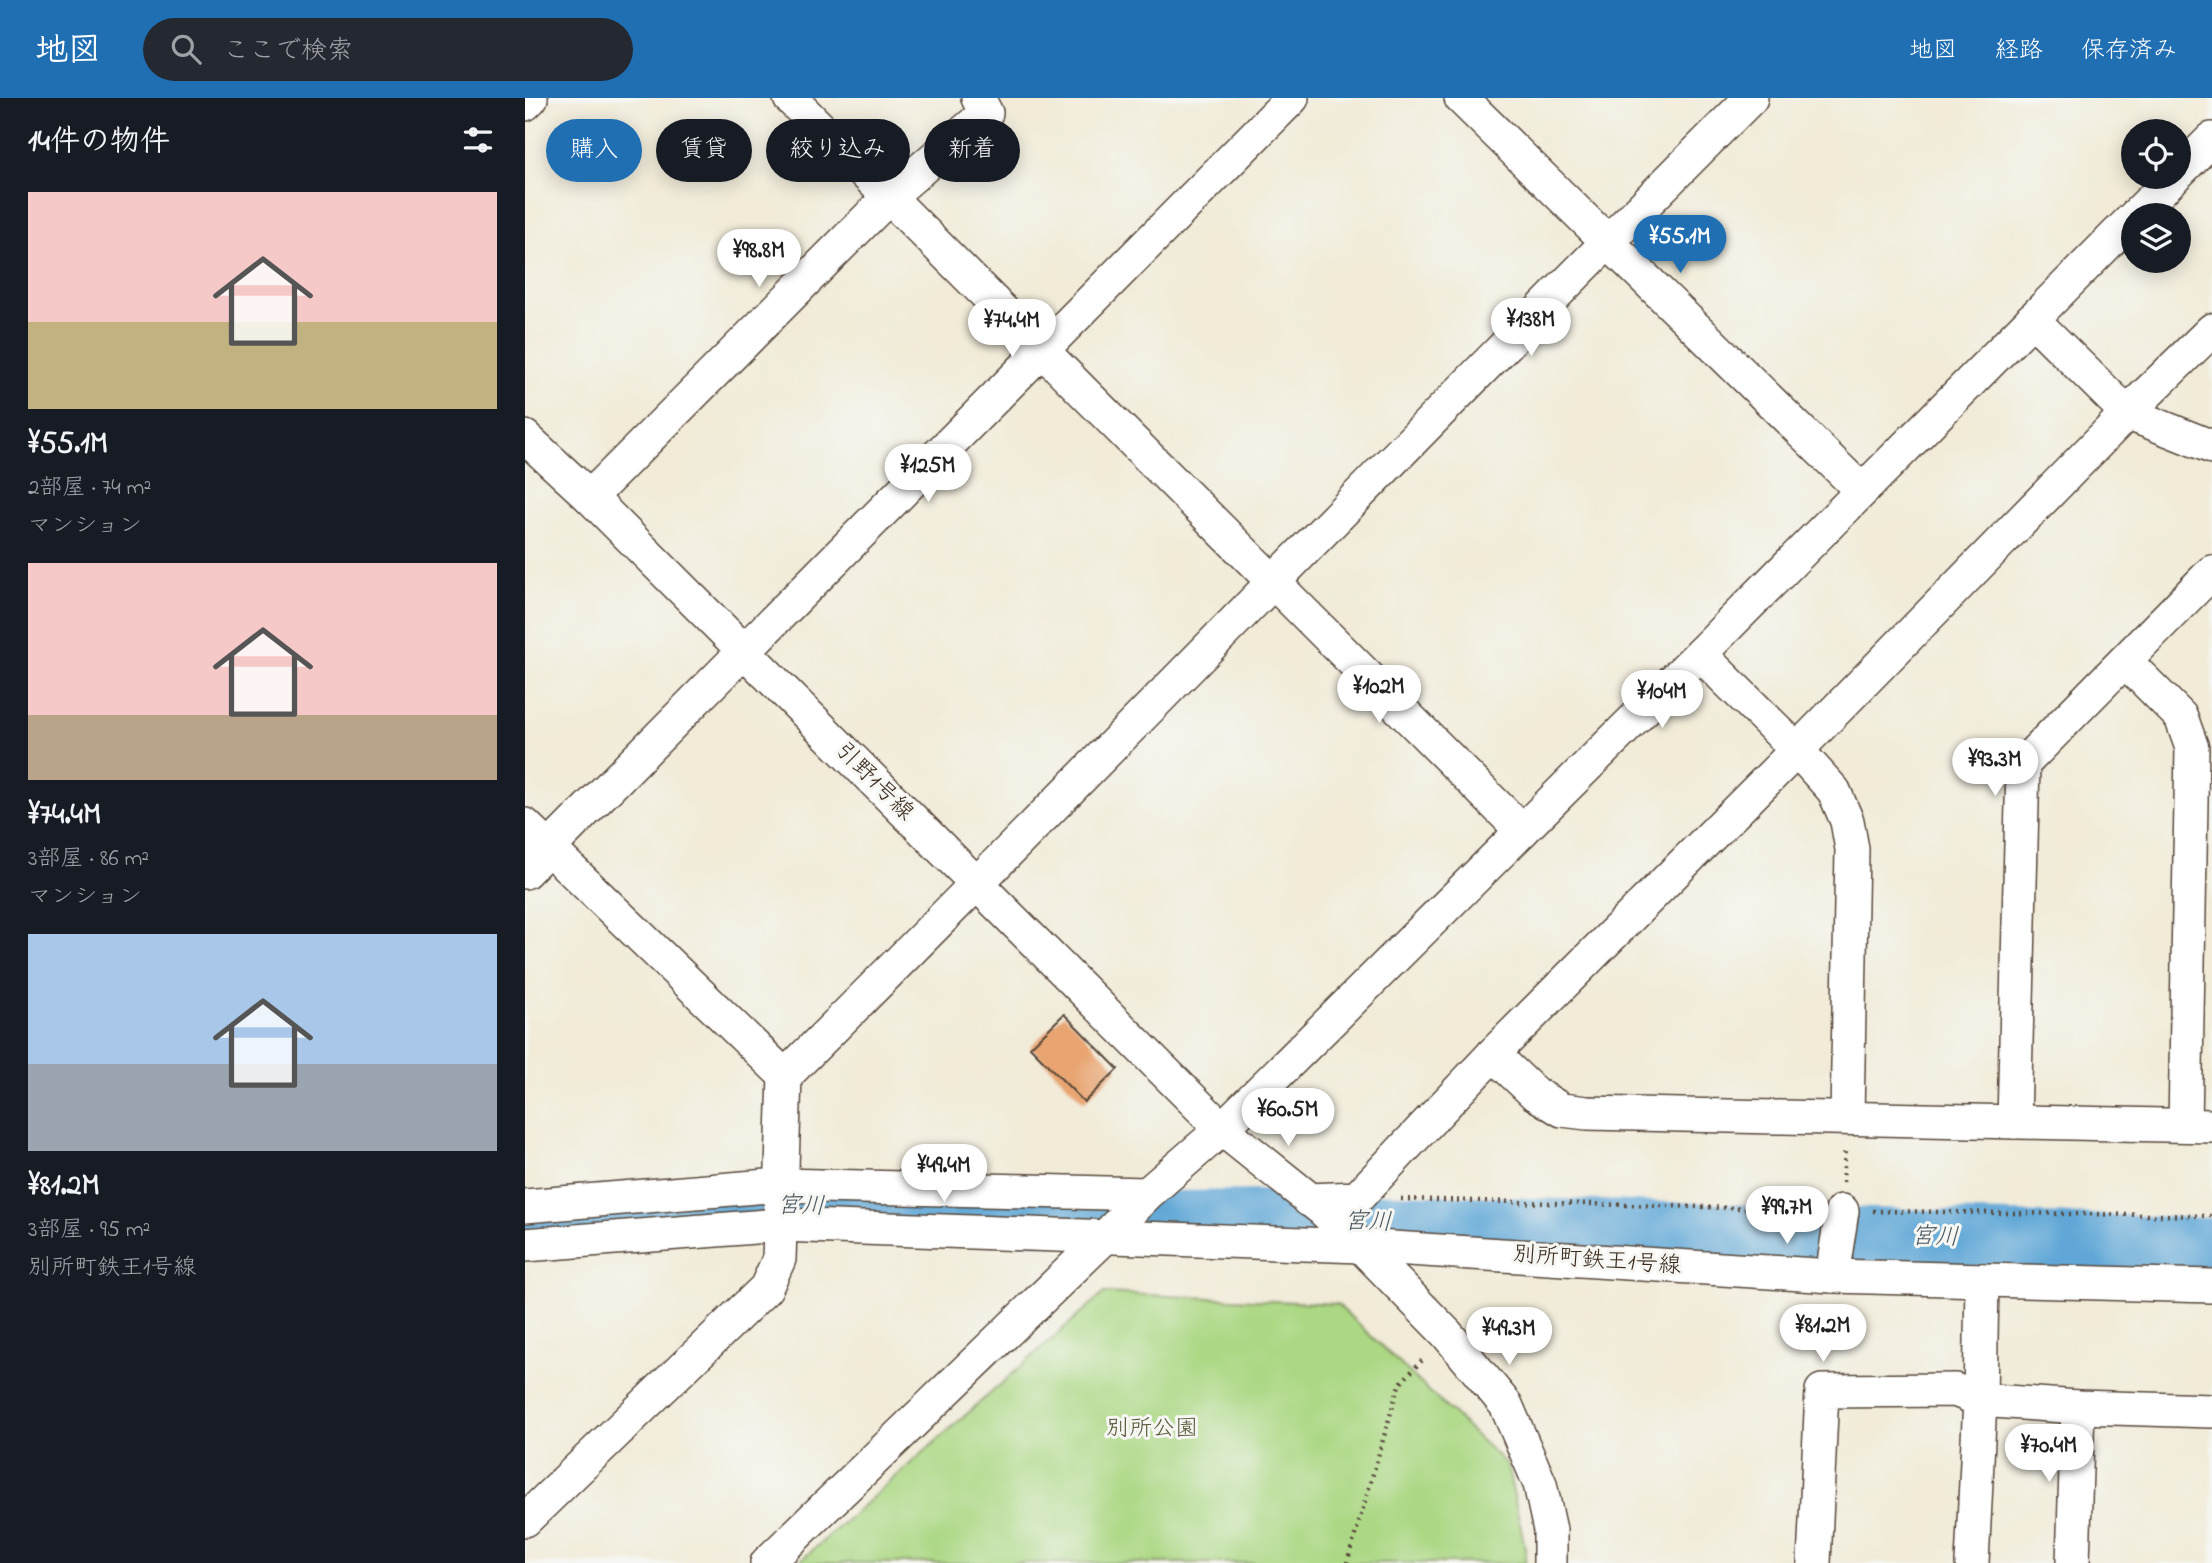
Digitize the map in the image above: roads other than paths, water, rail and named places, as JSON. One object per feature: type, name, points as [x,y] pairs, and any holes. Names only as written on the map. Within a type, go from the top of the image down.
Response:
[{"type":"street","points":[[525,104],[531,98]]},
{"type":"street","points":[[790,98],[1523,831]]},
{"type":"street","points":[[590,497],[890,197],[986,113],[978,98]]},
{"type":"street","points":[[525,872],[1292,98]]},
{"type":"street","points":[[1461,98],[1861,490]]},
{"type":"street","points":[[525,1520],[766,1288],[779,1259],[785,1076],[977,885],[1751,98]]},
{"type":"street","points":[[2191,161],[2212,139]]},
{"type":"street","points":[[2149,203],[2163,189]]},
{"type":"street","points":[[767,1563],[1146,1195],[1221,1129],[1523,831],[2121,231]]},
{"type":"street","points":[[2032,319],[2127,413],[2212,447]]},
{"type":"street","points":[[525,1245],[780,1206],[1106,1236],[1335,1222],[1493,1054],[2212,330]]},
{"type":"street","name":"引野1号線","points":[[525,437],[590,497],[1221,1129],[1335,1222],[1447,1334],[1506,1405],[1540,1483],[1550,1531],[1550,1563]]},
{"type":"street","points":[[2014,1122],[2023,764],[2212,572]]},
{"type":"street","points":[[1700,654],[1797,750],[1834,791],[1847,821],[1851,849],[1847,1117]]},
{"type":"street","points":[[1493,1054],[1534,1093],[1562,1110],[1587,1113],[2198,1125],[2192,748],[2181,717],[2126,662]]},
{"type":"street","points":[[525,825],[785,1076]]},
{"type":"street","points":[[525,1206],[780,1206],[1146,1195]]},
{"type":"street","points":[[1832,1276],[1842,1211]]},
{"type":"street","name":"別所町鉄王1号線","points":[[1335,1222],[1832,1276],[2212,1286]]},
{"type":"street","points":[[1972,1563],[1980,1400],[1982,1280]]},
{"type":"street","points":[[1814,1563],[1822,1391],[1955,1390],[1980,1400],[2078,1408],[2212,1411]]},
{"type":"street","points":[[2073,1563],[2078,1408]]},
{"type":"waterway","name":"宮川","points":[[525,1225],[595,1214],[748,1206],[1073,1217],[1263,1218],[2212,1246]]},
{"type":"park label","name":"別所公園","points":[[1152,1429]]}]
